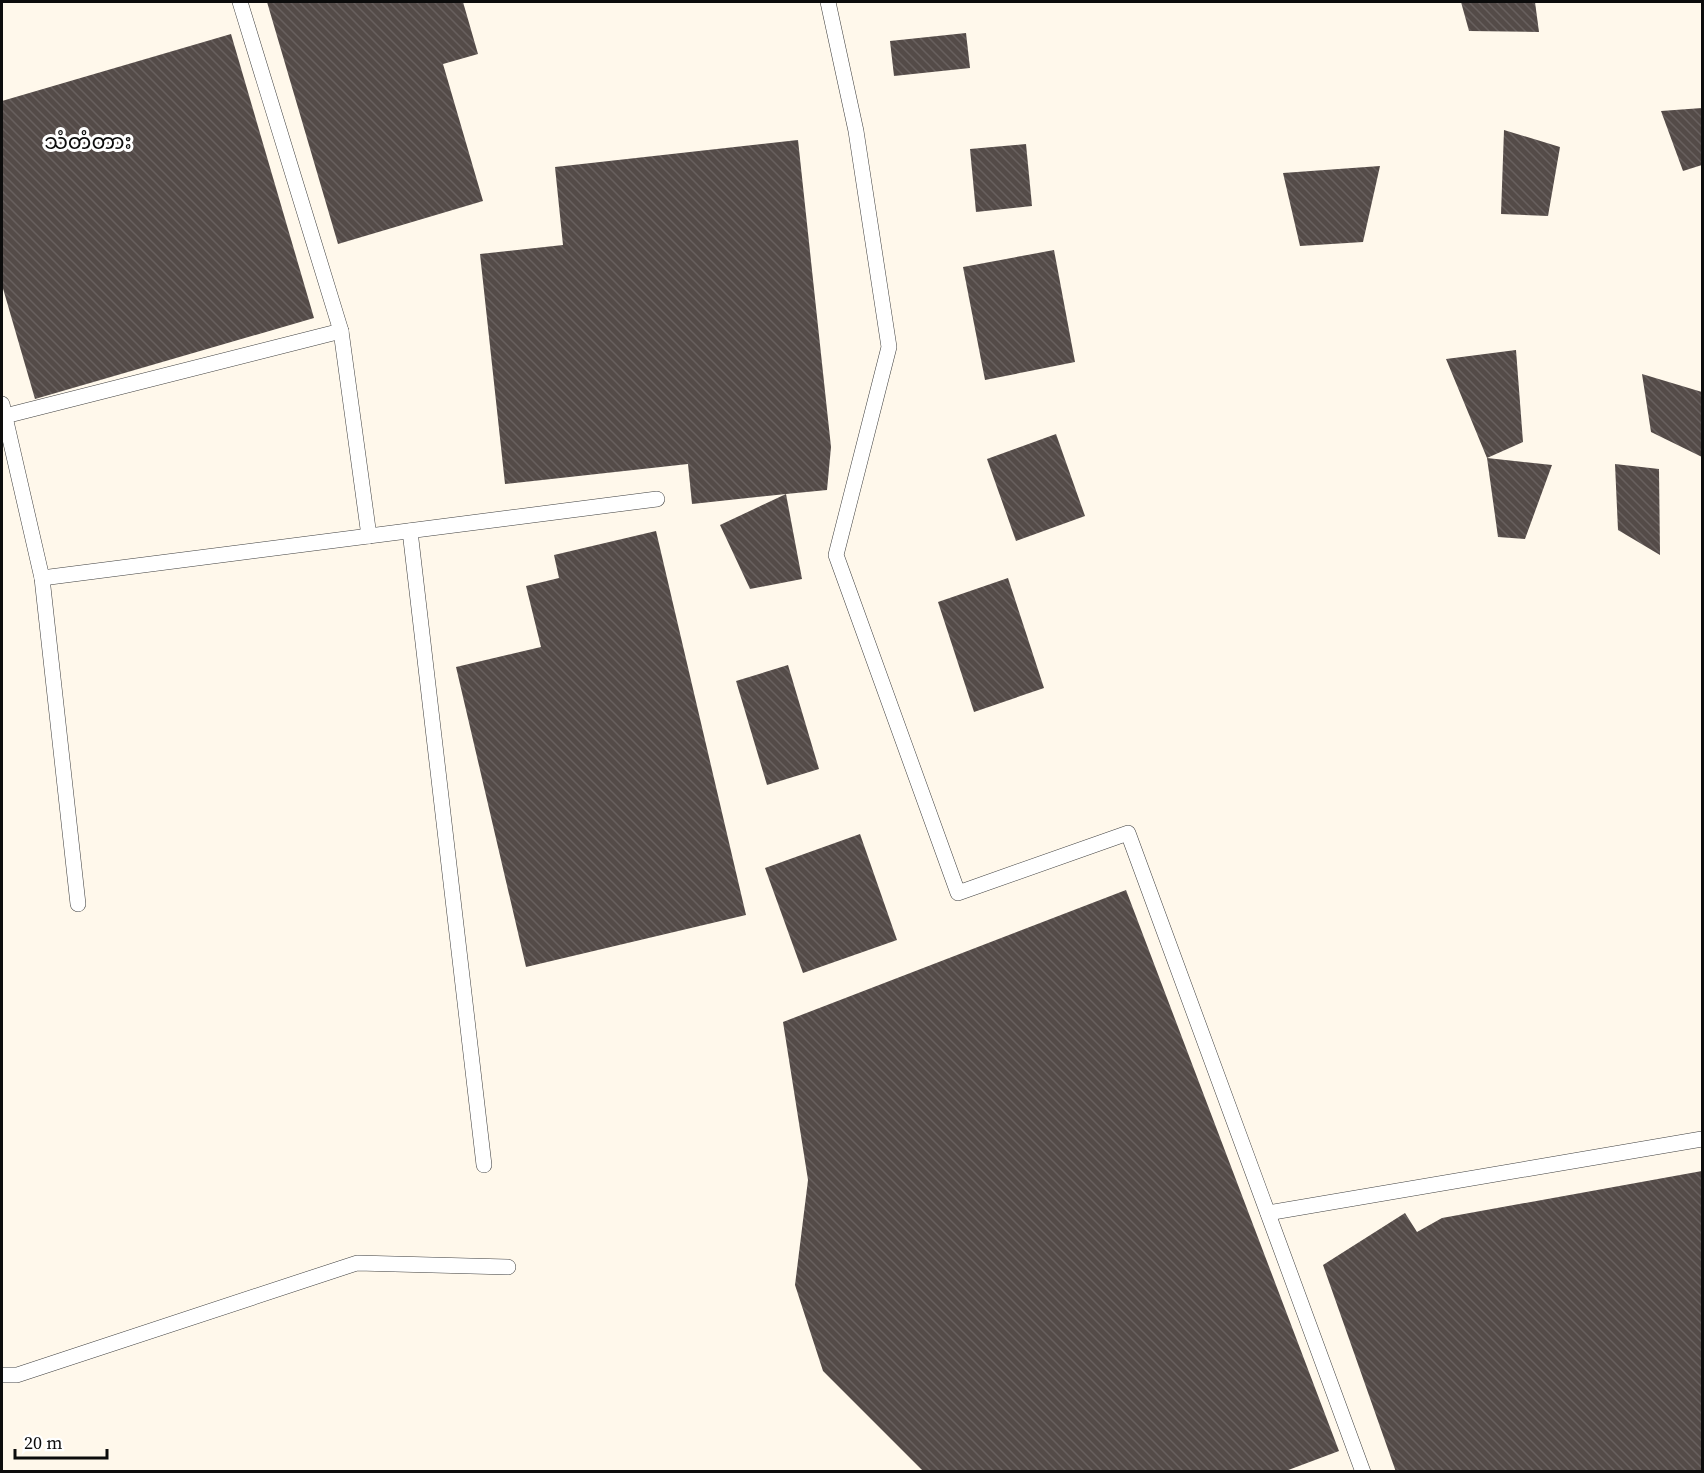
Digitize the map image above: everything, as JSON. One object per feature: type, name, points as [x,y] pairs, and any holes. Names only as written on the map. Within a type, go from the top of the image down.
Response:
[{"type":"lane","points":[[240,2],[341,331],[369,536]]},
{"type":"lane","points":[[828,2],[856,131],[890,348],[836,555],[958,893],[1128,833],[1363,1472]]},
{"type":"lane","points":[[78,904],[42,578],[3,410],[341,331]]},
{"type":"lane","points":[[42,578],[657,499]]},
{"type":"lane","points":[[410,531],[484,1165]]},
{"type":"lane","points":[[1268,1213],[1702,1139]]},
{"type":"lane","points":[[2,1375],[17,1375],[357,1263],[508,1267]]},
{"type":"building","points":[[267,2],[463,2],[478,54],[443,64],[483,201],[338,244]]},
{"type":"building","points":[[1461,2],[1535,2],[1539,32],[1469,31]]},
{"type":"building","points":[[966,33],[970,68],[894,76],[890,41]]},
{"type":"building","points":[[231,34],[314,318],[35,399],[2,285],[2,101]]},
{"type":"building","points":[[1702,108],[1702,165],[1683,171],[1661,111]]},
{"type":"building","points":[[1504,130],[1560,147],[1548,216],[1501,214]]},
{"type":"building","points":[[798,140],[831,447],[827,490],[692,504],[688,464],[505,484],[480,254],[563,245],[555,167]]},
{"type":"building","points":[[1026,144],[1032,206],[976,212],[970,149]]},
{"type":"building","points":[[1380,166],[1363,242],[1300,246],[1283,173]]},
{"type":"building","points":[[1054,250],[1075,362],[985,380],[963,267]]},
{"type":"building","points":[[1516,350],[1523,442],[1487,458],[1446,359]]},
{"type":"building","points":[[1642,374],[1702,392],[1702,457],[1651,432]]},
{"type":"building","points":[[1056,434],[1085,516],[1016,541],[987,459]]},
{"type":"building","points":[[1487,458],[1552,465],[1525,539],[1498,537]]},
{"type":"building","points":[[1615,464],[1659,469],[1660,555],[1618,530]]},
{"type":"building","points":[[786,494],[802,579],[750,589],[720,525]]},
{"type":"building","points":[[656,531],[746,915],[526,967],[456,667],[541,647],[526,586],[559,578],[554,555]]},
{"type":"building","points":[[1008,578],[1044,688],[974,712],[938,602]]},
{"type":"building","points":[[788,665],[819,769],[767,785],[736,681]]},
{"type":"building","points":[[860,834],[897,940],[803,973],[765,868]]},
{"type":"building","points":[[1126,890],[1339,1451],[1283,1472],[924,1472],[823,1371],[795,1285],[808,1180],[783,1022]]},
{"type":"building","points":[[1702,1171],[1702,1472],[1396,1472],[1323,1265],[1405,1213],[1417,1232],[1442,1218]]},
{"type":"district","name":"သံတံတား","points":[[88,141]]}]
